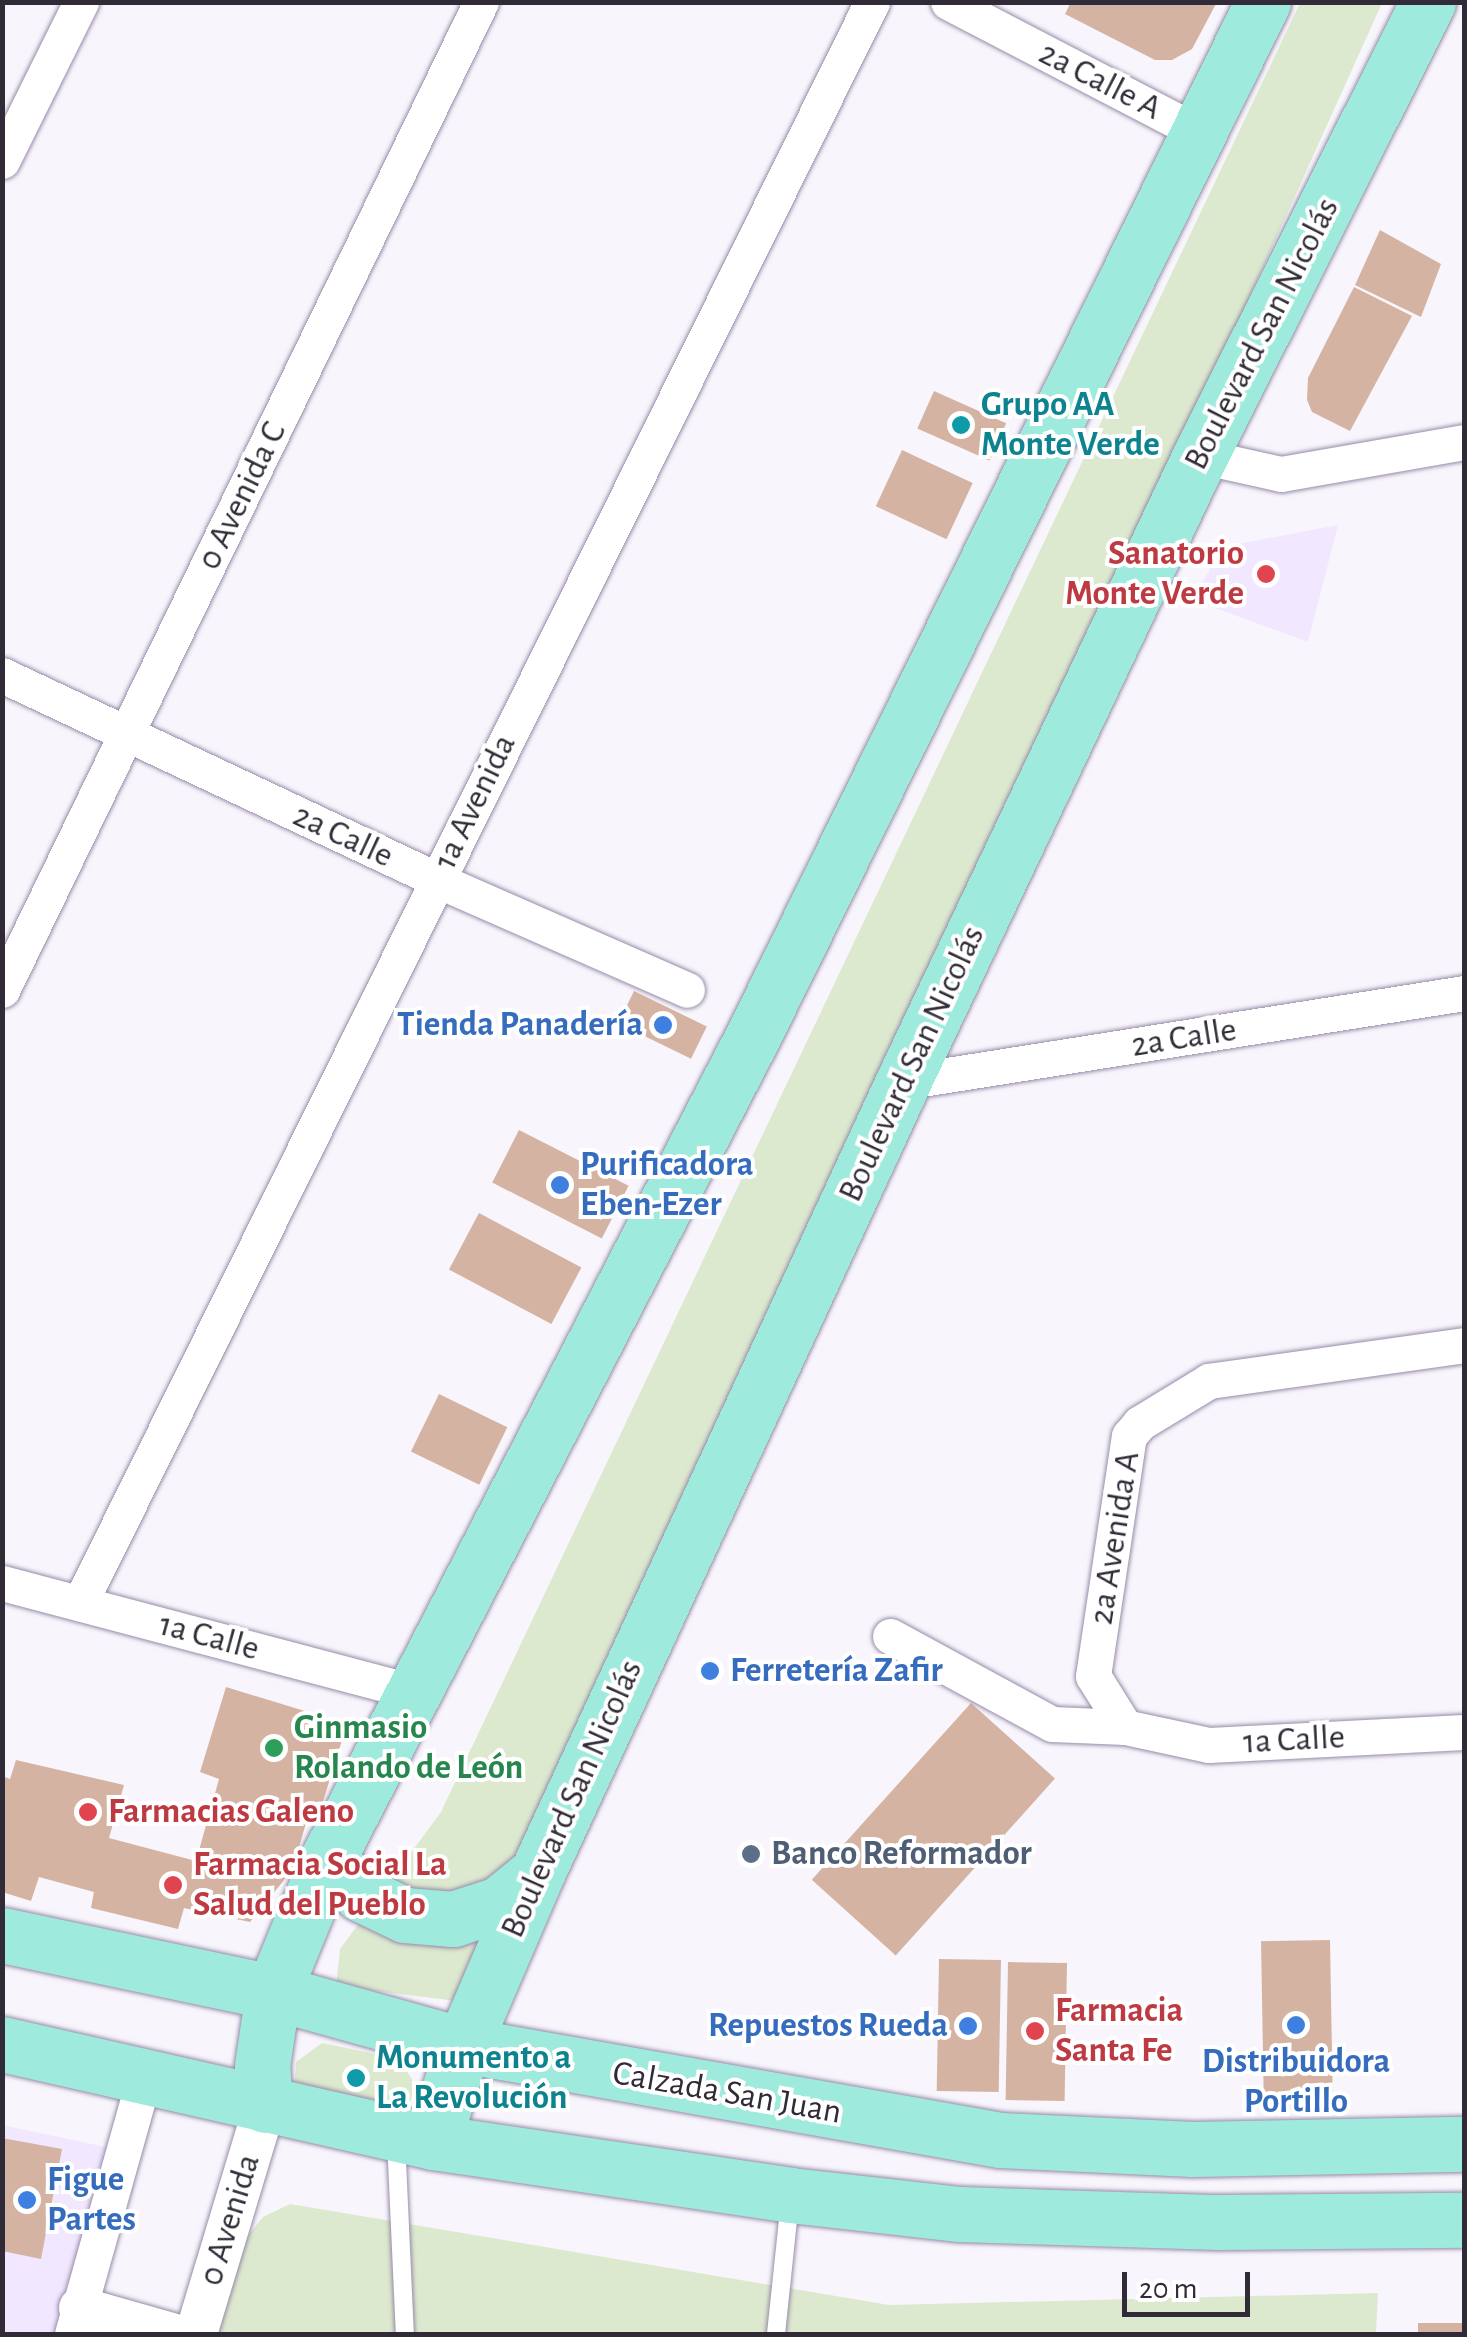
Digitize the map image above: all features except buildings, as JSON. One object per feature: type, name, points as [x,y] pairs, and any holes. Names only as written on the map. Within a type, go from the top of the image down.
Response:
[{"type":"main road","points":[[265,2105],[262,2066],[273,1992],[328,1858],[754,1034],[1263,2]]},
{"type":"main road","name":"Boulevard San Nicolás","points":[[414,2138],[463,2045],[537,1872],[903,1082],[1200,456],[1428,2]]},
{"type":"main road","points":[[328,1858],[361,1894],[405,1916],[453,1919],[499,1904],[537,1872]]},
{"type":"main road","name":"Calzada San Juan","points":[[2,1935],[273,1992],[463,2045],[1000,2140],[1193,2149],[1464,2144]]},
{"type":"main road","points":[[2,2044],[414,2138],[790,2195],[1000,2215],[1219,2222],[1464,2220]]},
{"type":"street","name":"0 Avenida C","points":[[2,990],[481,2]]},
{"type":"street","name":"1a Avenida","points":[[80,1603],[872,2]]},
{"type":"street","name":"2a Calle A","points":[[948,2],[1198,132]]},
{"type":"street","points":[[2,160],[77,4]]},
{"type":"street","points":[[1200,456],[1280,474],[1464,442]]},
{"type":"street","name":"2a Calle","points":[[2,675],[437,880],[688,990]]},
{"type":"street","name":"2a Calle","points":[[903,1082],[1464,993]]},
{"type":"street","name":"2a Avenida A","points":[[1125,1726],[1093,1676],[1129,1436],[1160,1406],[1209,1381],[1464,1345]]},
{"type":"street","name":"1a Calle","points":[[2,1582],[416,1692]]},
{"type":"street","name":"1a Calle","points":[[890,1636],[1052,1724],[1125,1726],[1208,1744],[1464,1732]]},
{"type":"street","points":[[144,2078],[76,2321],[172,2334]]},
{"type":"street","name":"0 Avenida","points":[[196,2334],[265,2105]]},
{"type":"lane","points":[[405,2334],[414,2138]]},
{"type":"lane","points":[[776,2334],[790,2195]]},
{"type":"shaded area","name":"Sanatorio Monte Verde","points":[[1338,525],[1308,642],[1193,600],[1222,547]]},
{"type":"shaded area","points":[[2,2125],[106,2147],[111,2161],[58,2334],[3,2334]]},
{"type":"green space","points":[[1300,3],[1382,3],[480,2004],[336,1986],[340,1949],[441,1812]]},
{"type":"green space","points":[[322,2043],[399,2059],[415,2084],[410,2103],[403,2111],[295,2084],[296,2062]]},
{"type":"green space","points":[[290,2204],[889,2305],[1378,2293],[1376,2334],[218,2334],[242,2243],[263,2217]]},
{"type":"place","name":"Grupo AA Monte Verde","points":[[961,425]]},
{"type":"place","name":"Sanatorio Monte Verde","points":[[1266,574]]},
{"type":"place","name":"Tienda Panadería","points":[[663,1025]]},
{"type":"place","name":"Purificadora Eben-Ezer","points":[[560,1185]]},
{"type":"place","name":"Ferretería Zafir","points":[[710,1671]]},
{"type":"place","name":"Ginmasio Rolando de León","points":[[274,1748]]},
{"type":"place","name":"Farmacias Galeno","points":[[88,1812]]},
{"type":"place","name":"Banco Reformador","points":[[751,1854]]},
{"type":"place","name":"Farmacia Social La Salud del Pueblo","points":[[173,1885]]},
{"type":"place","name":"Distribuidora Portillo","points":[[1296,2025]]},
{"type":"place","name":"Repuestos Rueda","points":[[968,2026]]},
{"type":"place","name":"Farmacia Santa Fe","points":[[1035,2031]]},
{"type":"place","name":"Monumento a La Revolución","points":[[356,2078]]},
{"type":"place","name":"Figue Partes","points":[[27,2200]]}]
